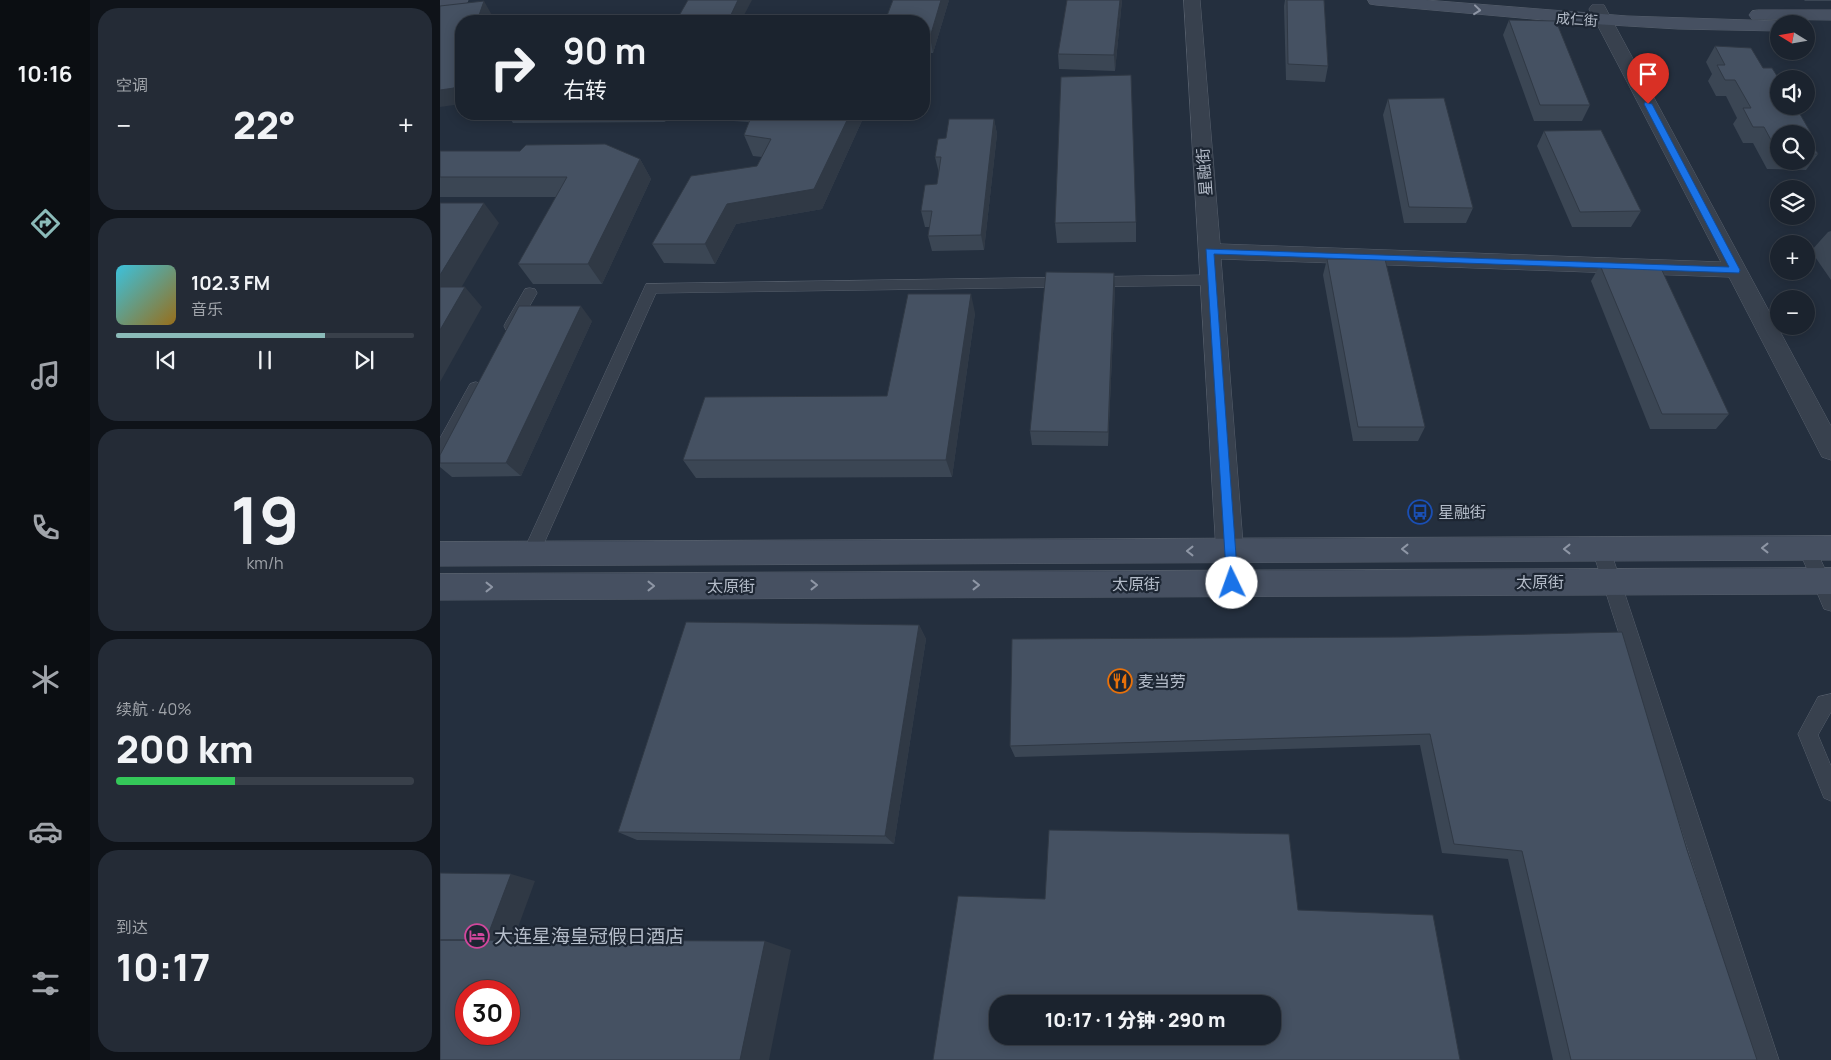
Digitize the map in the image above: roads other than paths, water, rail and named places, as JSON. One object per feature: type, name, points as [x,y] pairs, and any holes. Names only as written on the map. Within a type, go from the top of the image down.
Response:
[{"type":"main road","points":[[440,3],[460,0]]},
{"type":"main road","name":"成仁街","points":[[1376,0],[1548,17],[1601,15],[1831,15]]},
{"type":"main road","name":"成仁街","points":[[1492,0],[1601,15],[1770,25]]},
{"type":"main road","points":[[1815,26],[1831,26]]},
{"type":"main road","name":"太原街","points":[[440,554],[1819,548]]},
{"type":"main road","name":"太原街","points":[[440,587],[1612,582],[1828,588]]},
{"type":"street","name":"星融街","points":[[1192,0],[1232,583]]},
{"type":"street","points":[[1601,15],[1831,450]]},
{"type":"street","points":[[1209,251],[1736,270]]},
{"type":"lane","points":[[531,554],[651,288],[1211,280]]},
{"type":"lane","points":[[506,335],[530,293]]},
{"type":"lane","points":[[440,453],[482,377]]},
{"type":"lane","points":[[1819,548],[1828,588]]},
{"type":"lane","points":[[1601,549],[1767,1060]]},
{"type":"lane","points":[[1831,704],[1825,704],[1808,734],[1831,791]]},
{"type":"place","name":"星融街","points":[[1420,512]]},
{"type":"place","name":"麦当劳","points":[[1120,681]]},
{"type":"place","name":"大连星海皇冠假日酒店","points":[[477,936]]}]
